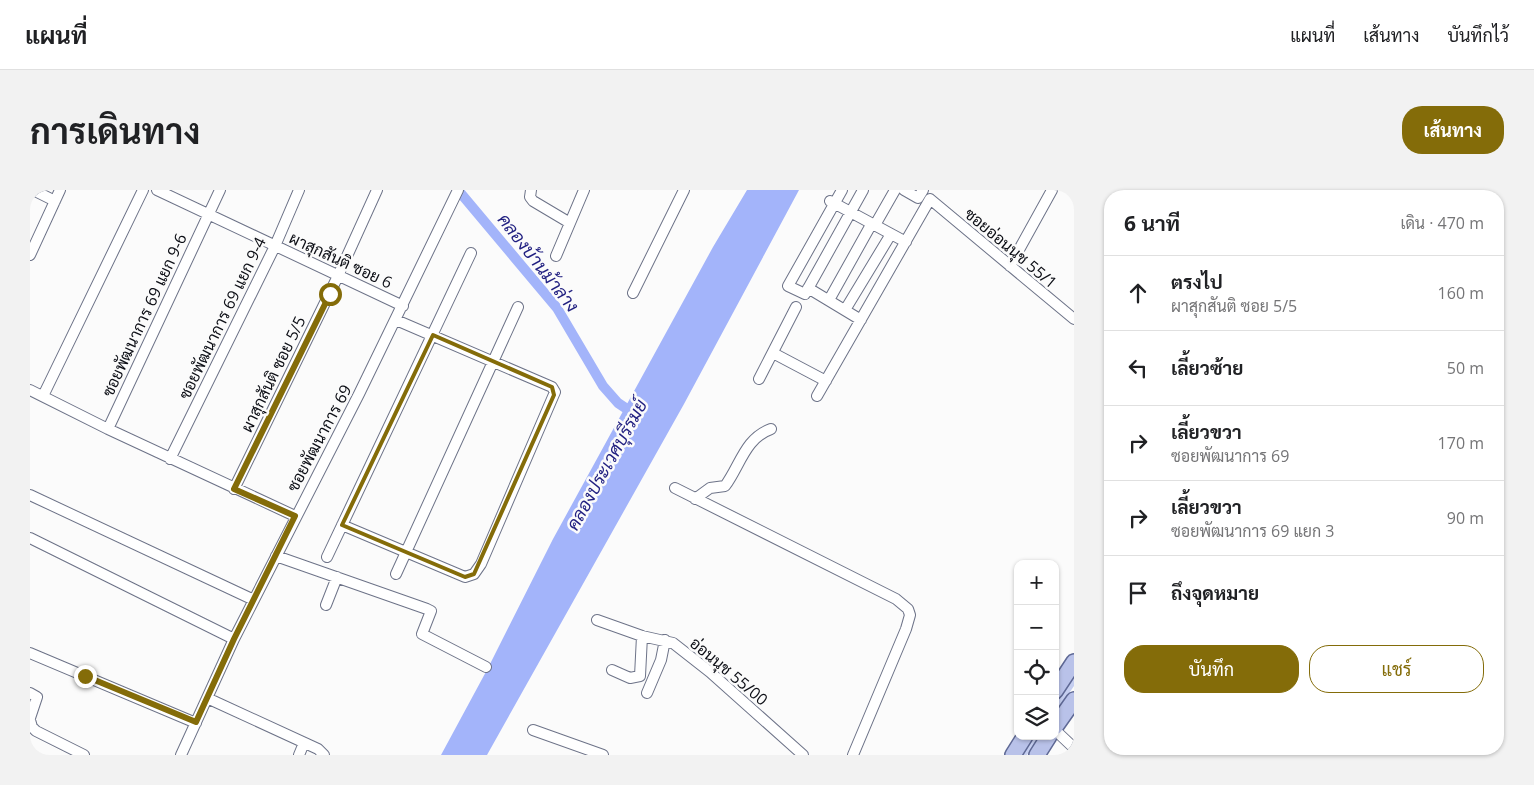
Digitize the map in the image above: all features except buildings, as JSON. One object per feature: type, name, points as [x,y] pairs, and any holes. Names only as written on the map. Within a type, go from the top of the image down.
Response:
[{"type":"main road","points":[[1059,685],[1074,662]]},
{"type":"main road","points":[[1059,723],[1074,700]]},
{"type":"main road","points":[[1013,755],[1022,740]]},
{"type":"main road","points":[[1036,755],[1046,740]]},
{"type":"street","points":[[33,190],[55,201]]},
{"type":"street","points":[[30,255],[60,190]]},
{"type":"street","points":[[43,396],[142,190]]},
{"type":"street","name":"ผาสุกสันติ ซอย 6","points":[[157,190],[403,306]]},
{"type":"street","name":"ซอยพัฒนาการ 69 แยก 9-6","points":[[108,429],[220,190]]},
{"type":"street","name":"ซอยพัฒนาการ 69 แยก 9-4","points":[[170,459],[275,246],[300,190]]},
{"type":"street","name":"ผาสุกสันติ ซอย 5/5","points":[[234,489],[338,276],[377,190]]},
{"type":"street","points":[[531,190],[530,197],[533,201],[570,223]]},
{"type":"street","points":[[556,256],[584,190]]},
{"type":"street","points":[[633,293],[684,190]]},
{"type":"street","points":[[842,190],[831,201],[788,286],[805,294],[864,190]]},
{"type":"street","points":[[829,300],[895,190]]},
{"type":"street","points":[[904,190],[918,198],[923,190]]},
{"type":"street","points":[[1010,266],[1052,190]]},
{"type":"street","name":"ซอยพัฒนาการ 69","points":[[181,755],[234,639],[403,306],[456,195]]},
{"type":"street","name":"ซอยอ่อนนุช 55/1","points":[[906,242],[930,199],[1074,319]]},
{"type":"street","points":[[817,396],[906,242],[831,201]]},
{"type":"street","points":[[845,310],[891,234]]},
{"type":"street","points":[[327,557],[471,253]]},
{"type":"street","points":[[808,288],[861,320]]},
{"type":"street","points":[[396,574],[518,306]]},
{"type":"street","points":[[759,379],[796,307]]},
{"type":"street","points":[[342,525],[465,577],[474,574],[555,392],[552,387],[396,320]]},
{"type":"street","points":[[772,353],[826,381]]},
{"type":"street","points":[[30,390],[170,459],[295,516]]},
{"type":"street","points":[[695,498],[710,488],[724,486],[751,443],[760,433],[772,429]]},
{"type":"street","points":[[675,488],[896,599],[908,609],[910,615],[896,658],[853,755]]},
{"type":"street","points":[[30,494],[254,600]]},
{"type":"street","points":[[30,538],[234,639]]},
{"type":"street","points":[[276,556],[428,608],[431,611],[430,616],[422,634],[486,667]]},
{"type":"street","points":[[326,605],[337,577]]},
{"type":"street","name":"อ่อนนุช 55/00","points":[[597,620],[642,636],[673,643],[710,672],[803,755]]},
{"type":"street","points":[[612,670],[630,678],[640,676],[642,636]]},
{"type":"street","points":[[647,693],[661,660],[665,640]]},
{"type":"street","points":[[30,653],[196,722]]},
{"type":"street","points":[[30,693],[37,697],[30,719],[32,727],[36,731],[84,755]]},
{"type":"street","points":[[207,698],[304,743],[324,755]]},
{"type":"street","points":[[533,730],[604,755]]},
{"type":"street","points":[[1059,733],[1074,748]]},
{"type":"street","points":[[299,755],[304,743]]},
{"type":"highlighted area","points":[[433,335],[552,387],[554,395],[474,574],[465,577],[342,525]]},
{"type":"shaded area","points":[[1074,676],[1074,686],[1059,708],[1059,698]]},
{"type":"shaded area","points":[[1030,740],[1037,740],[1027,755],[1021,755]]},
{"type":"water","name":"คลองประเวศบุรีรมย์","points":[[747,190],[799,190],[684,404],[487,755],[441,755],[488,668],[553,539],[713,247]]},
{"type":"waterway","name":"คลองบ้านม้าล่าง","points":[[458,190],[557,308],[603,386],[618,403],[636,415]]},
{"type":"route","points":[[85,676],[196,722],[234,639],[295,516],[234,489],[330,294]]}]
